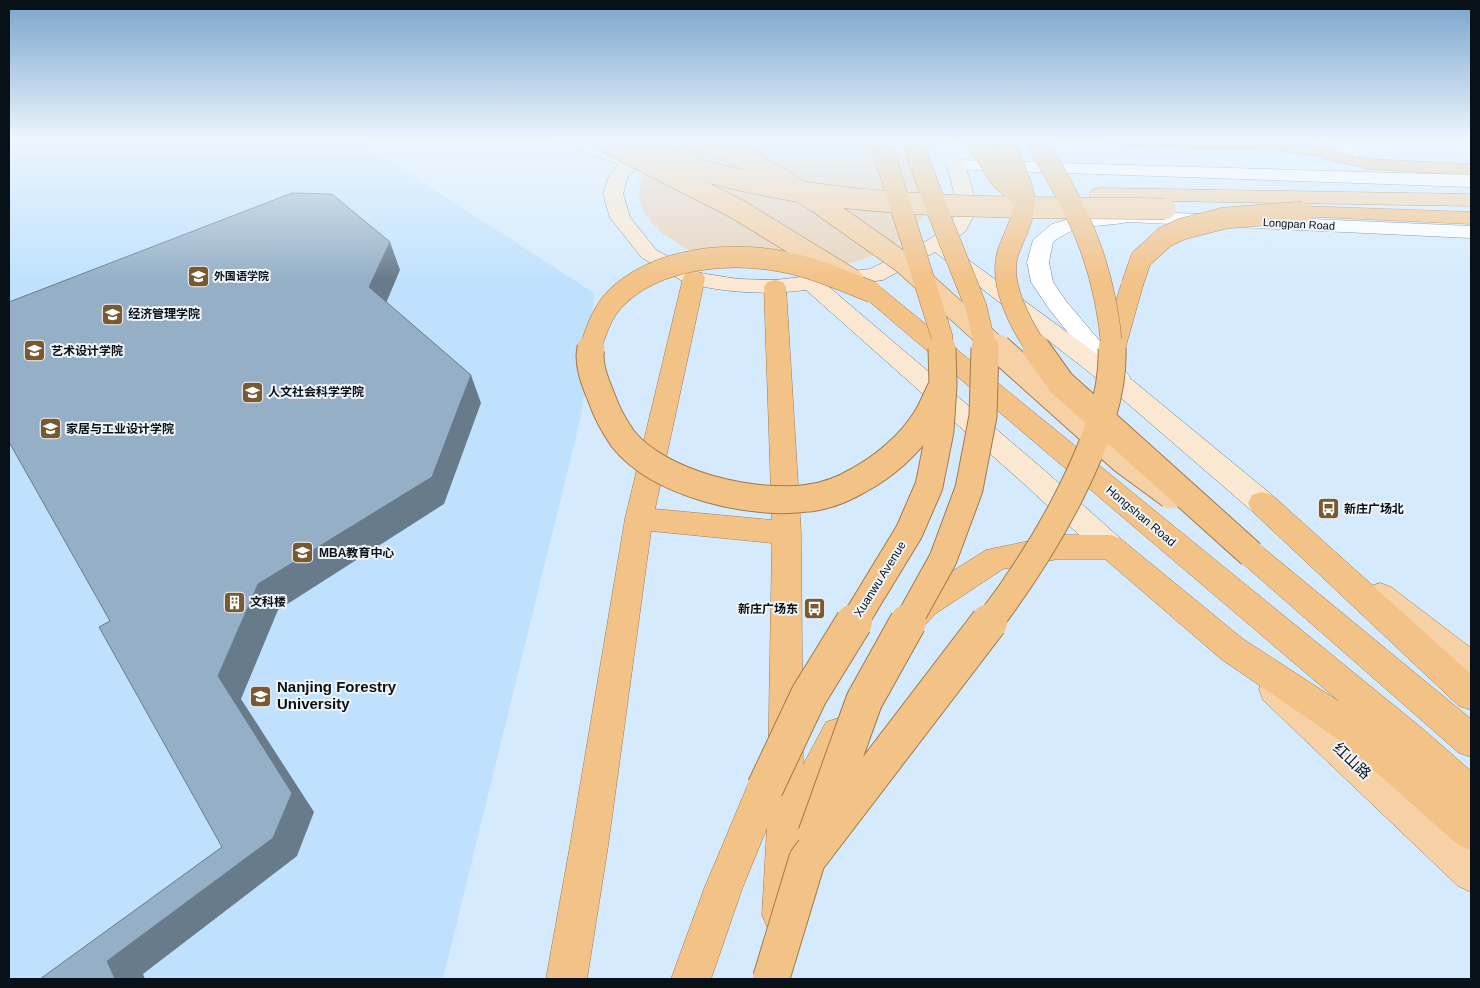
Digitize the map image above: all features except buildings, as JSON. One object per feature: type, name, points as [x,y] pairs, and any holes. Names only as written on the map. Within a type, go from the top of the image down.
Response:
[{"type":"highway","name":"Xuanwu Avenue","points":[[691,979],[723,888],[764,788],[809,695],[909,532],[929,486],[940,431],[943,385],[942,336],[896,187]]},
{"type":"highway","points":[[796,847],[864,701],[943,559],[969,489],[983,416],[986,351],[976,307],[929,187]]},
{"type":"highway","points":[[1011,187],[1024,198]]},
{"type":"highway","points":[[1020,187],[1024,198],[1022,216],[1007,255],[1005,271],[1014,308],[1040,356],[1061,383],[1250,554],[1468,738]]},
{"type":"highway","points":[[1062,187],[1090,243],[1106,297],[1112,353]]},
{"type":"highway","points":[[796,847],[1005,601],[1031,564],[1072,492],[1091,446],[1108,394],[1112,353],[1141,259],[1165,237],[1182,229],[1225,218],[1287,213],[1471,218]]},
{"type":"highway","name":"Hongshan Road","points":[[943,385],[924,423],[901,451],[873,472],[835,491],[812,498],[760,498],[727,494],[692,484],[657,468],[637,454],[623,439],[603,409],[590,353],[597,325],[617,297],[634,284],[659,271],[685,262],[730,257],[776,260],[812,270],[872,292],[1411,741],[1471,795]]},
{"type":"highway","points":[[566,979],[589,846],[639,519],[694,278]]},
{"type":"highway","points":[[775,287],[787,533],[796,847],[780,979]]},
{"type":"highway","points":[[1262,503],[1471,695]]},
{"type":"highway","points":[[639,519],[787,533]]},
{"type":"highway","points":[[771,979],[796,847],[825,760],[872,666],[924,604],[996,558],[1058,547],[1111,546],[1232,649],[1354,732],[1471,832]]},
{"type":"main road","points":[[615,187],[613,194],[620,218],[649,254],[694,278],[738,286],[775,287],[875,275],[935,244],[958,228],[968,208],[962,187]]},
{"type":"main road","points":[[695,187],[737,209],[872,292]]},
{"type":"main road","name":"Longpan Road","points":[[779,187],[823,195],[885,201],[1155,209],[1471,213]]},
{"type":"main road","points":[[793,187],[902,262],[1122,459],[1250,554]]},
{"type":"main road","points":[[883,187],[917,190],[1099,194],[1471,200]]},
{"type":"main road","points":[[935,244],[1122,385],[1262,503],[1471,667]]},
{"type":"main road","points":[[811,283],[1111,546]]},
{"type":"main road","name":"红山路","points":[[1232,649],[1471,873]]},
{"type":"street","points":[[968,208],[1126,217]]},
{"type":"street","points":[[1122,385],[1058,306],[1042,282],[1038,262],[1043,240],[1059,228],[1083,221],[1126,217]]},
{"type":"street","name":"Longpan Road","points":[[1126,217],[1471,232]]},
{"type":"shaded area","name":"Nanjing Forestry University","points":[[9,187],[430,187],[594,293],[582,412],[443,979],[9,979]]},
{"type":"shaded area","points":[[640,187],[924,187],[929,201],[923,217],[911,233],[891,247],[867,258],[843,265],[727,263],[687,249],[663,234],[648,219],[639,196]]},
{"type":"place","name":"外国语学院","points":[[198,276]]},
{"type":"place","name":"经济管理学院","points":[[112,314]]},
{"type":"place","name":"艺术设计学院","points":[[35,351]]},
{"type":"place","name":"人文社会科学学院","points":[[252,392]]},
{"type":"place","name":"家居与工业设计学院","points":[[50,429]]},
{"type":"place","name":"新庄广场北","points":[[1328,509]]},
{"type":"place","name":"MBA教育中心","points":[[303,553]]},
{"type":"place","name":"文科楼","points":[[234,602]]},
{"type":"place","name":"新庄广场东","points":[[814,609]]},
{"type":"place","name":"Nanjing Forestry University","points":[[261,696]]}]
